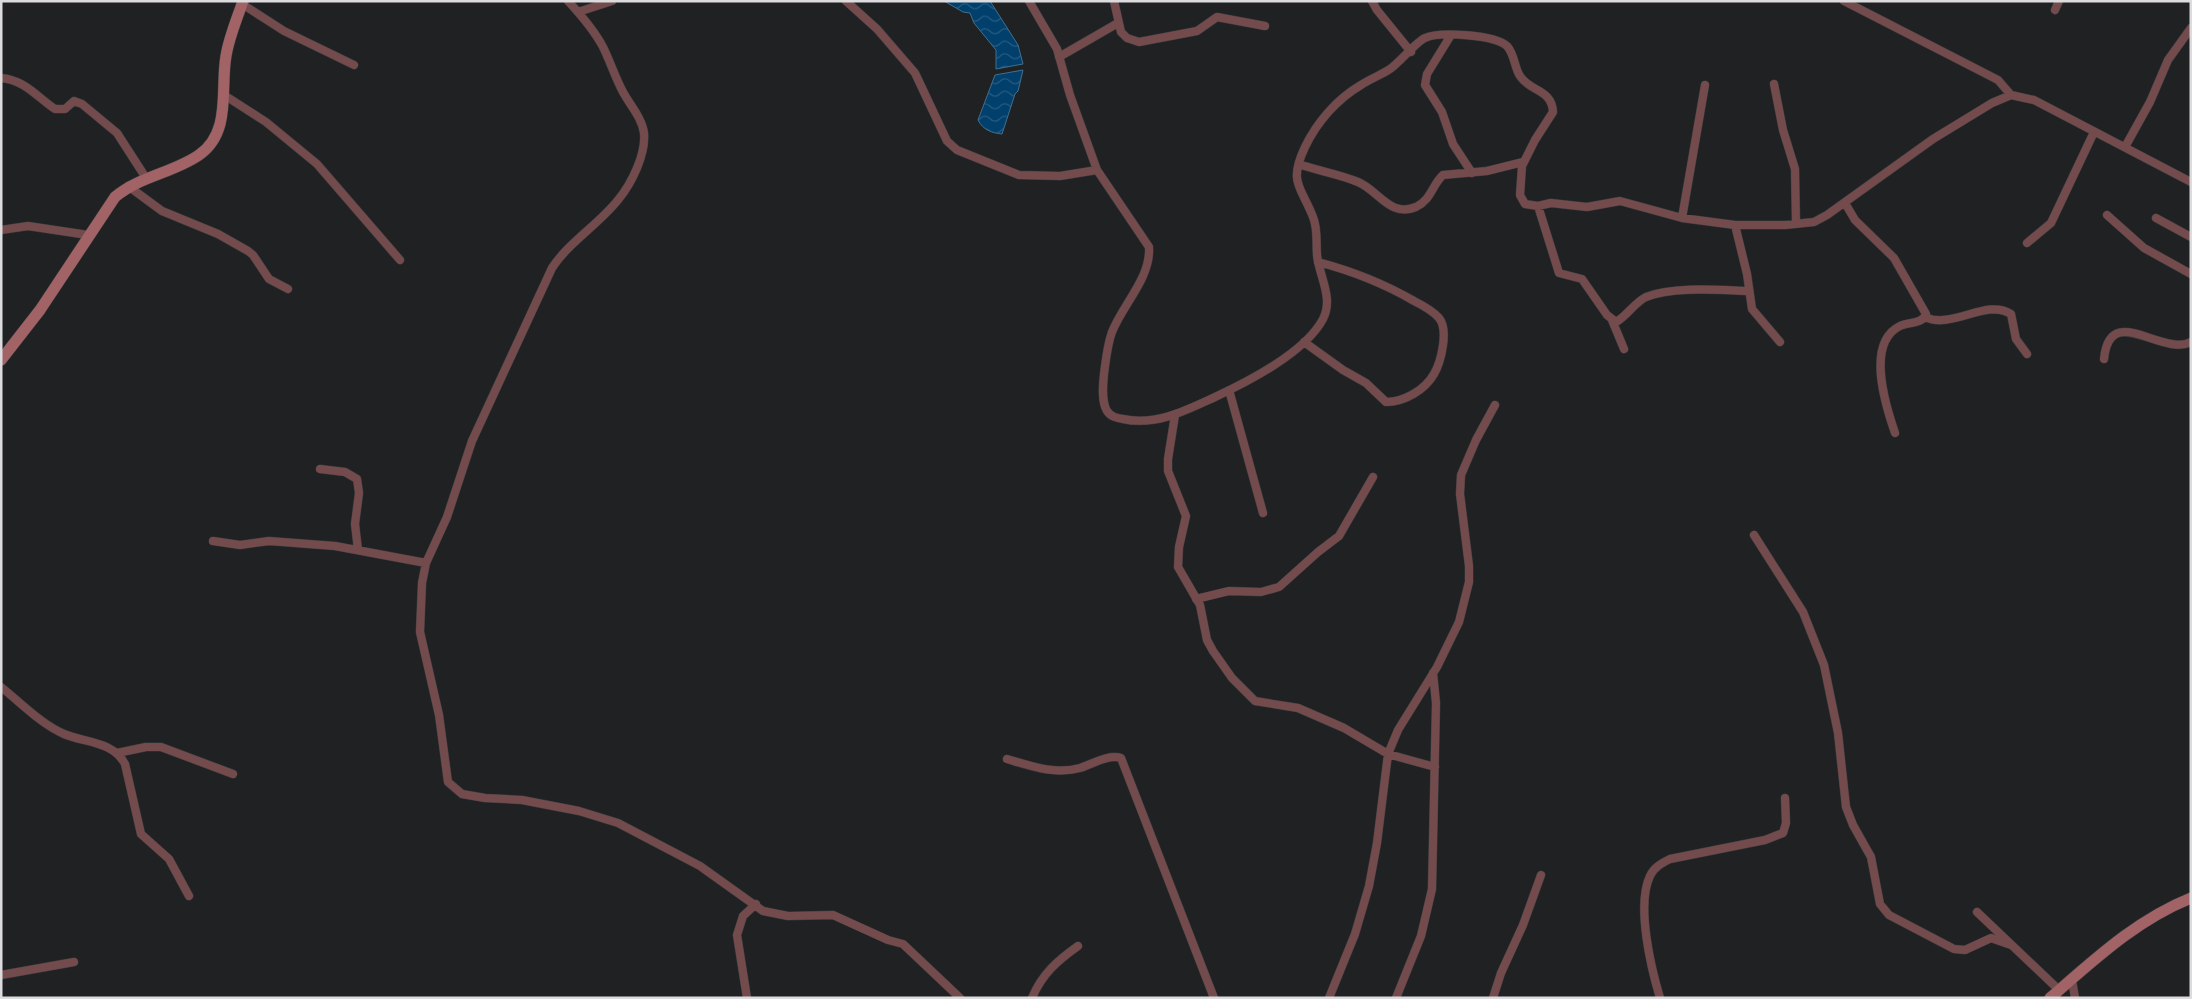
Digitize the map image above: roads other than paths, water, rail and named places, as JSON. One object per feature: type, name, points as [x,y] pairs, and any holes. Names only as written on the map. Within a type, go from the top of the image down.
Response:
[{"type":"street","points":[[568,1],[602,46],[616,79],[642,125],[644,134],[642,148],[629,183],[619,199],[595,225],[560,255],[552,268],[472,441],[446,517],[426,563],[420,602],[420,632],[439,715],[446,776],[455,790],[462,794],[485,798],[522,800],[579,811],[618,823],[700,866],[772,914],[833,916],[888,940],[903,944],[960,998]]},
{"type":"street","points":[[578,12],[612,1]]},
{"type":"street","points":[[846,1],[877,29],[915,73],[947,141],[957,150],[1019,175],[1060,176],[1097,170]]},
{"type":"street","points":[[1029,1],[1054,41],[1070,95],[1097,170],[1147,242],[1150,253],[1138,285],[1113,331],[1106,351],[1103,381],[1106,407],[1110,414],[1126,420],[1157,420],[1175,415],[1229,390],[1281,360],[1304,342],[1323,319],[1327,304],[1318,262],[1313,217],[1297,183],[1299,164],[1307,143],[1332,107],[1359,86],[1388,70],[1410,52],[1423,38],[1450,35],[1489,38],[1500,42],[1512,53],[1521,78],[1540,90],[1551,101],[1553,112],[1524,162],[1520,195],[1525,204],[1538,206],[1551,203],[1587,207],[1620,201],[1682,218],[1735,225],[1814,222],[1845,204],[1941,135],[1992,103],[2011,95],[2034,100],[2191,182]]},
{"type":"street","points":[[1114,1],[1121,32],[1127,38],[1139,42],[1197,31],[1217,17],[1264,26]]},
{"type":"street","points":[[1372,1],[1376,10],[1410,52]]},
{"type":"street","points":[[1844,1],[1998,80],[2011,95]]},
{"type":"street","points":[[2055,10],[2059,1]]},
{"type":"street","points":[[1,360],[40,310],[109,204],[128,186],[185,164],[202,153],[214,138],[222,122],[223,77],[226,54],[243,3],[284,31],[354,65]]},
{"type":"street","points":[[1060,57],[1118,23]]},
{"type":"street","points":[[2125,147],[2150,102],[2168,60],[2191,28]]},
{"type":"street","points":[[1450,35],[1427,74],[1425,85],[1444,117],[1453,144],[1472,172]]},
{"type":"street","points":[[1,78],[10,79],[29,87],[55,110],[65,109],[74,101],[82,104],[117,133],[146,178]]},
{"type":"street","points":[[1774,84],[1783,130],[1794,169],[1796,224]]},
{"type":"street","points":[[1682,218],[1705,85]]},
{"type":"street","points":[[224,95],[266,122],[317,164],[400,260]]},
{"type":"street","points":[[2027,243],[2051,223],[2094,132]]},
{"type":"street","points":[[1299,164],[1359,182],[1388,205],[1397,208],[1416,207],[1428,198],[1443,175],[1472,172],[1524,162]]},
{"type":"street","points":[[128,186],[162,211],[218,234],[248,251],[253,255],[269,279],[288,289]]},
{"type":"street","points":[[1845,204],[1855,220],[1894,258],[1924,308],[1925,317]]},
{"type":"street","points":[[1538,206],[1558,273],[1582,279],[1612,320],[1624,349]]},
{"type":"street","points":[[2107,215],[2144,248],[2191,274]]},
{"type":"street","points":[[2156,218],[2191,237]]},
{"type":"street","points":[[1735,225],[1747,274],[1752,309],[1780,342]]},
{"type":"street","points":[[2,229],[28,226],[88,235]]},
{"type":"street","points":[[1304,342],[1342,370],[1366,383],[1386,402],[1399,400],[1422,388],[1431,380],[1437,368],[1441,351],[1442,324],[1439,318],[1426,308],[1387,285],[1348,270],[1318,262]]},
{"type":"street","points":[[1612,320],[1616,322],[1639,301],[1657,294],[1748,290]]},
{"type":"street","points":[[1895,433],[1881,385],[1880,368],[1884,349],[1893,330],[1925,317],[1938,320],[2000,308],[2011,314],[2016,339],[2026,354]]},
{"type":"street","points":[[2104,359],[2106,344],[2112,337],[2125,332],[2133,331],[2170,345],[2191,342]]},
{"type":"street","points":[[1229,390],[1263,512]]},
{"type":"street","points":[[1329,998],[1355,934],[1369,886],[1377,844],[1388,754],[1398,730],[1433,673],[1459,622],[1468,582],[1468,549],[1460,494],[1461,475],[1476,440],[1495,406]]},
{"type":"street","points":[[1175,415],[1168,471],[1184,504],[1186,516],[1177,558],[1178,568],[1196,599],[1203,616],[1207,640],[1247,695],[1255,701],[1298,708],[1344,728],[1388,754],[1436,768]]},
{"type":"street","points":[[320,469],[345,472],[357,479],[359,493],[355,524],[358,550]]},
{"type":"street","points":[[1196,599],[1229,591],[1261,592],[1279,587],[1339,536],[1373,477]]},
{"type":"street","points":[[1754,535],[1803,612],[1824,665],[1838,733],[1846,808],[1871,857],[1878,896],[1883,909],[1906,925],[1954,949],[1970,948],[1991,938],[2011,945]]},
{"type":"street","points":[[213,540],[240,545],[283,541],[358,550],[426,563]]},
{"type":"street","points":[[1396,998],[1421,936],[1432,889],[1436,768],[1436,703],[1433,673]]},
{"type":"street","points":[[1,687],[43,721],[64,734],[104,746],[117,753],[124,764],[141,834],[169,859],[189,896]]},
{"type":"street","points":[[117,753],[146,747],[161,747],[233,774]]},
{"type":"street","points":[[1007,759],[1059,771],[1078,768],[1110,757],[1121,758],[1214,998]]},
{"type":"street","points":[[1660,998],[1651,967],[1644,914],[1650,876],[1658,866],[1670,859],[1765,840],[1783,833],[1786,823],[1784,798]]},
{"type":"street","points":[[1494,998],[1501,973],[1523,925],[1541,875]]},
{"type":"street","points":[[1977,912],[2011,945],[2055,994],[2106,949],[2144,921],[2191,898]]},
{"type":"street","points":[[747,998],[737,936],[742,916],[756,904]]},
{"type":"street","points":[[1032,998],[1040,980],[1057,962],[1078,946]]},
{"type":"street","points":[[1,975],[74,962]]},
{"type":"street","points":[[2072,980],[2075,998]]},
{"type":"water","points":[[944,1],[990,1],[1018,45],[1023,64],[996,69],[996,50],[974,23],[970,13],[963,12]]},
{"type":"water","points":[[1023,70],[1018,91],[1015,94],[1002,134],[985,129],[978,120],[995,75]]}]
